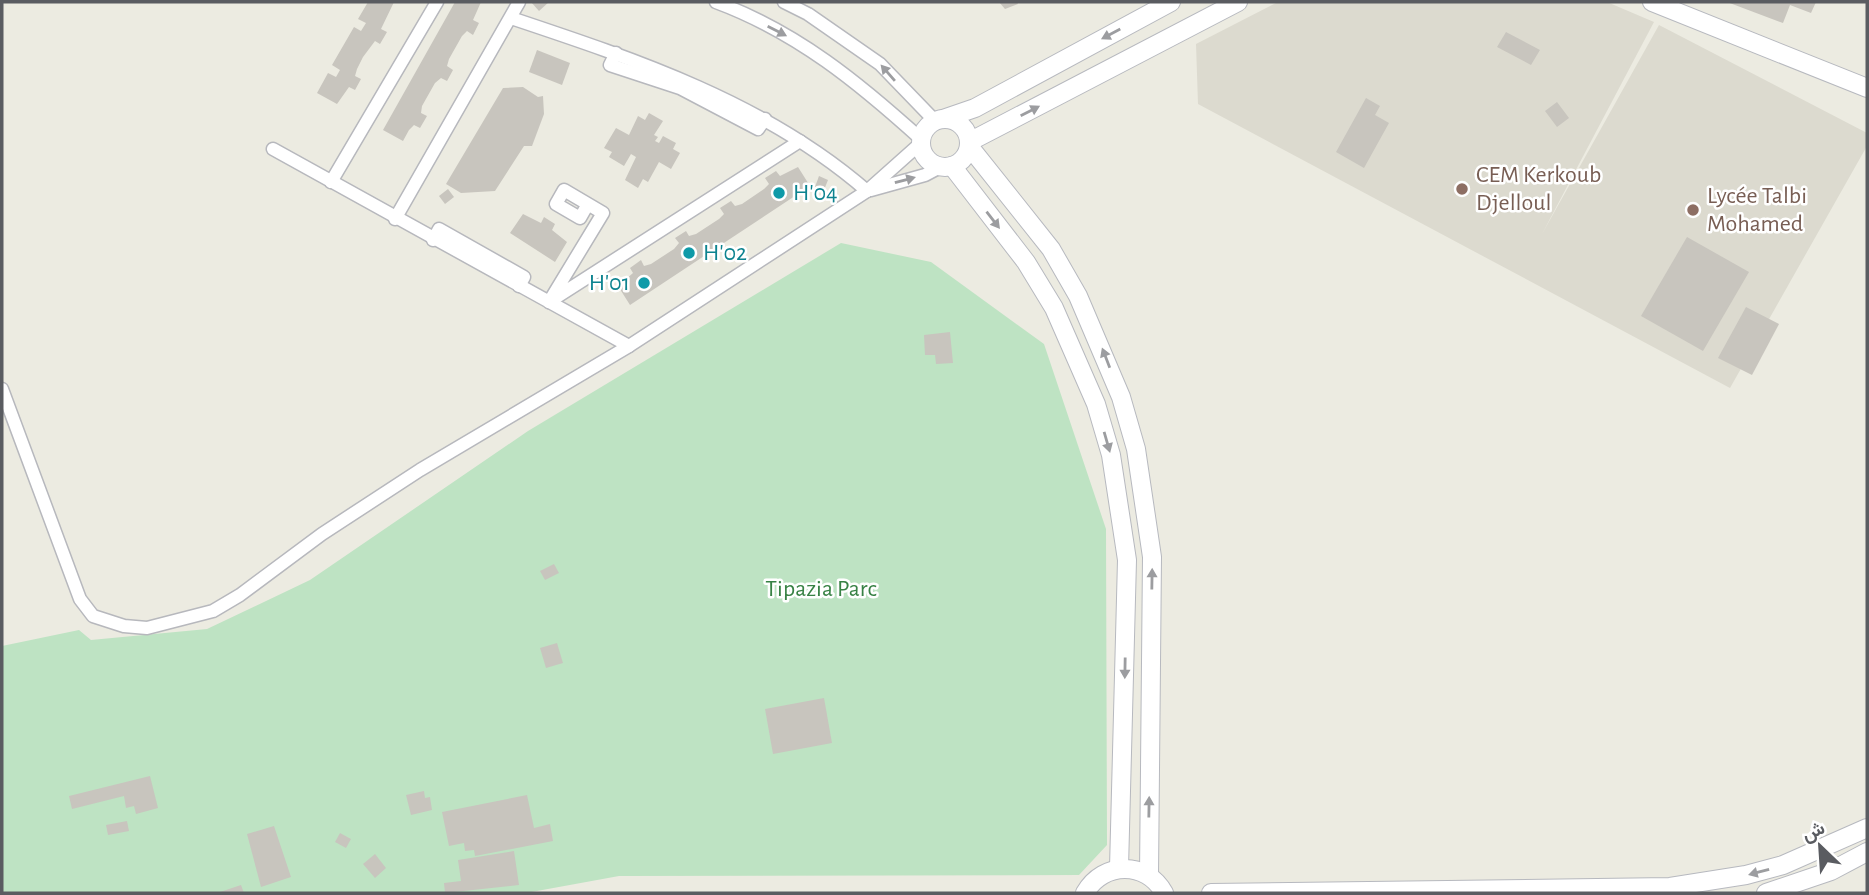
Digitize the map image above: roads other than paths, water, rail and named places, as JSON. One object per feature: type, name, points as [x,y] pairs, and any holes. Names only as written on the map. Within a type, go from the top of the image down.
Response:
[{"type":"street","points":[[331,183],[437,2]]},
{"type":"street","points":[[395,219],[519,2]]},
{"type":"street","points":[[716,2],[803,44],[859,83],[922,141],[929,160],[947,166],[1026,262],[1054,308],[1077,355],[1111,455],[1127,560],[1119,868]]},
{"type":"street","points":[[784,2],[808,14],[880,64],[939,121],[964,128],[969,144],[1051,249],[1078,296],[1121,397],[1136,449],[1152,558],[1149,875]]},
{"type":"street","points":[[2,388],[80,599],[93,616],[104,622],[147,628],[213,611],[240,596],[322,534],[421,470],[629,346],[867,191],[922,141],[929,126],[975,108],[1171,2]]},
{"type":"street","points":[[867,191],[919,177],[963,159],[969,144],[1238,2]]},
{"type":"street","points":[[1651,2],[1867,88]]},
{"type":"street","points":[[512,18],[616,53],[610,65],[680,88],[758,129],[765,119],[841,168],[867,191]]},
{"type":"street","points":[[549,302],[800,141]]},
{"type":"street","points":[[273,149],[433,240],[439,229],[524,277],[519,286],[629,346]]},
{"type":"street","points":[[549,302],[603,213],[588,204]]},
{"type":"street","points":[[1211,893],[1670,887],[1708,883],[1783,865],[1867,828]]},
{"type":"street","points":[[1766,893],[1831,871],[1867,852]]},
{"type":"street","points":[[1085,893],[1098,876],[1119,868],[1149,875],[1164,893]]},
{"type":"place","name":"CEM Kerkoub Djelloul","points":[[1462,189]]},
{"type":"place","name":"H'04","points":[[779,193]]},
{"type":"place","name":"Lycée Talbi Mohamed","points":[[1693,210]]},
{"type":"place","name":"H'02","points":[[689,253]]},
{"type":"place","name":"H'01","points":[[644,283]]},
{"type":"park label","name":"Tipazia Parc","points":[[821,589]]}]
